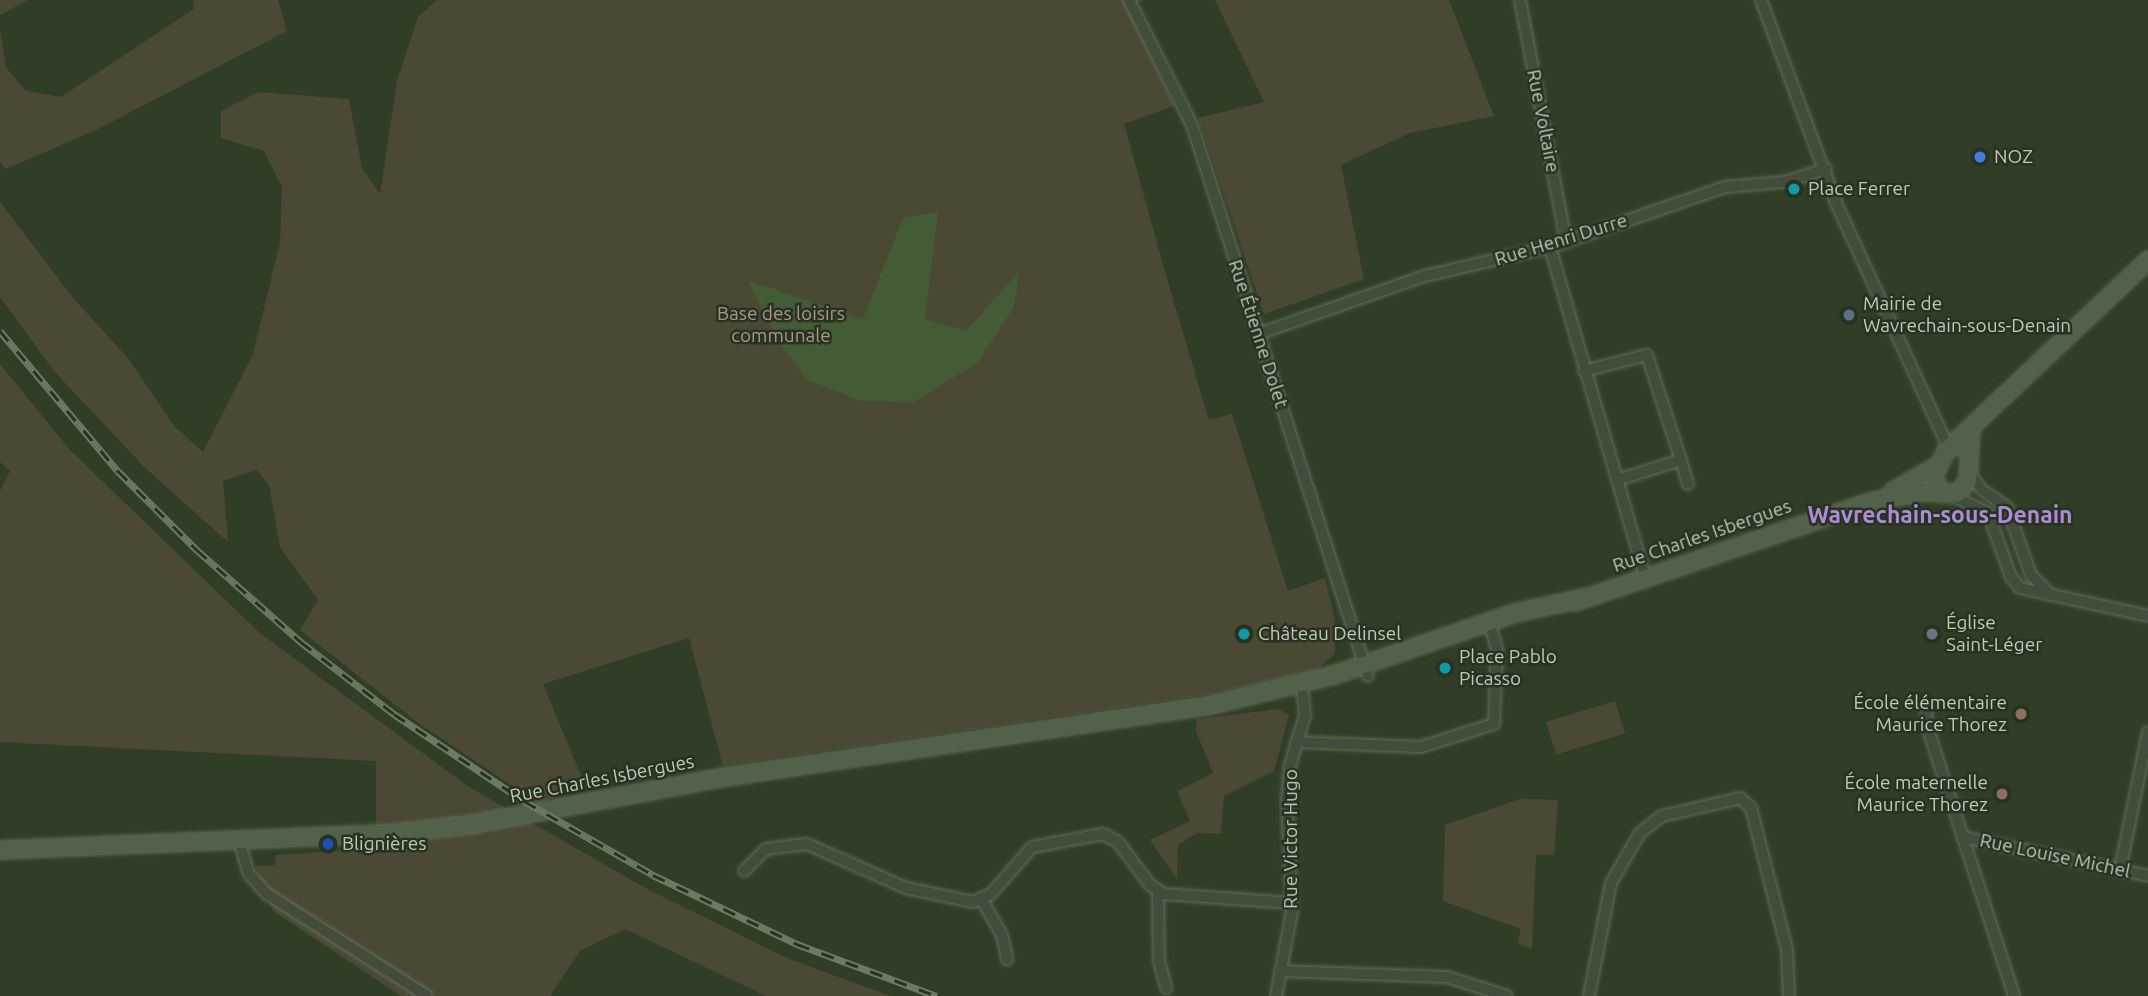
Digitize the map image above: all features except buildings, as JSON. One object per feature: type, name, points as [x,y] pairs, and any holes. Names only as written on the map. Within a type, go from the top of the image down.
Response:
[{"type":"main road","points":[[1971,429],[1966,486],[1948,494],[1935,481],[1939,464],[1950,446],[2148,260]]},
{"type":"main road","points":[[1950,446],[1961,446],[1967,462]]},
{"type":"main road","name":"Rue Charles Isbergues","points":[[0,850],[442,829],[724,777],[1207,706],[1304,689],[1367,671],[1491,626],[1584,598],[1874,501],[1939,464]]},
{"type":"main road","name":"Rue Charles Isbergues","points":[[1874,501],[1948,494]]},
{"type":"street","name":"Rue Étienne Dolet","points":[[1129,0],[1187,113],[1367,671]]},
{"type":"street","name":"Rue Voltaire","points":[[1520,0],[1566,242]]},
{"type":"street","points":[[1761,0],[1817,144],[1840,212],[1950,446]]},
{"type":"street","name":"Rue Henri Durre","points":[[1258,334],[1425,276],[1550,247],[1725,187],[1784,181],[1826,169]]},
{"type":"street","points":[[1550,247],[1645,577]]},
{"type":"street","points":[[1584,371],[1647,355],[1688,484]]},
{"type":"street","points":[[1617,480],[1681,460]]},
{"type":"street","points":[[1967,462],[1981,489],[2007,508],[2031,575],[2052,595]]},
{"type":"street","points":[[1948,494],[1989,513],[2017,586],[2148,616]]},
{"type":"street","points":[[1296,742],[1421,747],[1494,724],[1491,626]]},
{"type":"street","name":"Rue Victor Hugo","points":[[1276,996],[1292,904],[1287,800],[1296,742],[1305,715],[1304,689]]},
{"type":"street","points":[[1926,705],[1927,726],[2014,996]]},
{"type":"street","points":[[2120,870],[2148,732]]},
{"type":"street","points":[[1589,996],[1611,883],[1640,833],[1662,816],[1740,798],[1751,808],[1783,936],[1789,996]]},
{"type":"street","points":[[744,871],[766,849],[807,844],[906,888],[957,901],[982,900],[1032,847],[1097,834],[1114,838],[1158,892],[1159,961],[1166,988]]},
{"type":"street","name":"Rue Louise Michel","points":[[1962,837],[2148,876]]},
{"type":"street","points":[[239,840],[249,874],[267,894],[427,996]]},
{"type":"street","points":[[1158,892],[1292,904]]},
{"type":"street","points":[[982,900],[1002,935],[1007,959]]},
{"type":"street","points":[[1280,971],[1447,977],[1507,996]]},
{"type":"green space","points":[[0,0],[28,0],[0,15]]},
{"type":"green space","points":[[193,0],[278,0],[287,31],[98,129],[6,169],[0,162],[0,29],[6,67],[26,91],[61,97],[194,9]]},
{"type":"green space","name":"Base des loisirs communale","points":[[437,0],[1145,0],[1127,5],[1174,106],[1124,124],[1168,282],[1209,420],[1232,414],[1288,591],[1325,578],[1335,620],[1335,653],[1317,670],[1211,694],[723,766],[689,638],[543,684],[586,788],[538,803],[417,722],[300,630],[318,600],[280,547],[269,486],[257,470],[223,481],[228,542],[144,467],[54,371],[0,297],[0,202],[74,299],[127,357],[175,427],[203,452],[253,354],[280,242],[282,187],[264,151],[221,138],[221,111],[259,92],[349,99],[362,168],[380,194],[397,81],[418,17]]},
{"type":"green space","points":[[1215,0],[1449,0],[1494,116],[1410,133],[1341,165],[1364,279],[1264,314],[1198,118],[1264,102]]},
{"type":"green space","points":[[0,364],[70,450],[261,634],[469,787],[649,890],[789,959],[891,996],[766,996],[625,929],[580,951],[550,996],[401,996],[273,911],[255,866],[275,865],[276,855],[376,848],[376,761],[0,742],[0,491],[10,471],[0,462]]},
{"type":"green space","points":[[1615,701],[1625,734],[1556,755],[1546,722]]},
{"type":"green space","points":[[1278,709],[1289,715],[1274,771],[1224,796],[1221,834],[1197,833],[1178,845],[1177,879],[1150,840],[1190,821],[1177,791],[1213,773],[1196,731],[1197,719]]},
{"type":"green space","points":[[1520,799],[1558,800],[1554,855],[1536,855],[1532,949],[1517,943],[1521,929],[1443,901],[1445,825]]},
{"type":"shaded area","points":[[938,212],[925,319],[966,331],[1019,272],[1014,307],[977,363],[914,402],[861,401],[806,379],[778,341],[747,280],[863,319],[903,218]]},
{"type":"railway","points":[[0,331],[118,471],[197,550],[301,642],[394,714],[524,801],[653,875],[797,944],[937,996]]},
{"type":"place","name":"NOZ","points":[[1980,157]]},
{"type":"place","name":"Place Ferrer","points":[[1794,189]]},
{"type":"place","name":"Mairie de Wavrechain-sous-Denain","points":[[1849,315]]},
{"type":"place","name":"Château Delinsel","points":[[1244,634]]},
{"type":"place","name":"Église Saint-Léger","points":[[1932,634]]},
{"type":"place","name":"Place Pablo Picasso","points":[[1445,668]]},
{"type":"place","name":"École élémentaire Maurice Thorez","points":[[2021,714]]},
{"type":"place","name":"École maternelle Maurice Thorez","points":[[2002,794]]},
{"type":"place","name":"Blignières","points":[[328,844]]},
{"type":"district","name":"Wavrechain-sous-Denain","points":[[1940,515]]}]
